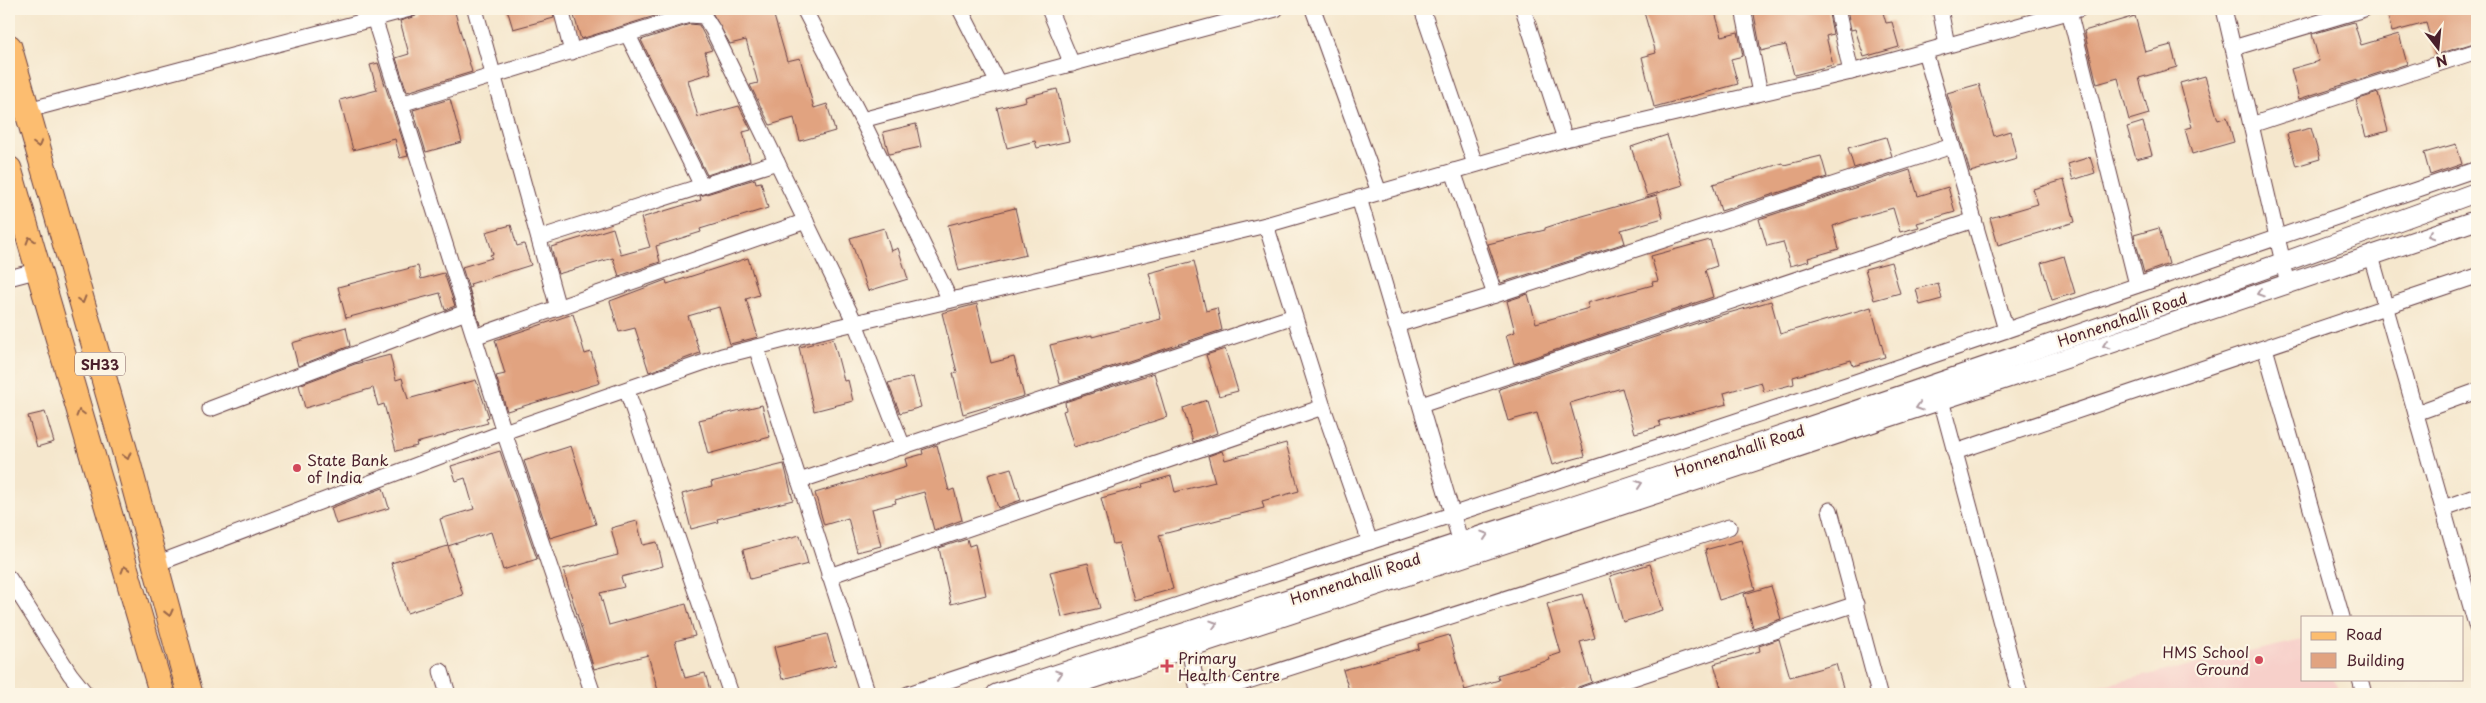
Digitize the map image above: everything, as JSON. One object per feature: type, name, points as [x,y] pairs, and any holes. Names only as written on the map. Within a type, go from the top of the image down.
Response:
[{"type":"main road","name":"SH33","points":[[9,47],[156,564],[190,694]]},
{"type":"main road","name":"SH33","points":[[9,172],[162,694]]},
{"type":"main road","points":[[142,694],[155,666]]},
{"type":"street","points":[[28,110],[410,9]]},
{"type":"street","points":[[475,9],[558,308]]},
{"type":"street","points":[[562,9],[572,52]]},
{"type":"street","points":[[804,9],[862,120],[950,300]]},
{"type":"street","points":[[960,9],[998,83]]},
{"type":"street","points":[[1049,9],[1072,64]]},
{"type":"street","points":[[862,120],[1276,9]]},
{"type":"street","points":[[1313,9],[1379,192]]},
{"type":"street","points":[[1422,9],[1475,164]]},
{"type":"street","points":[[1523,9],[1565,139]]},
{"type":"street","points":[[1743,9],[1760,93]]},
{"type":"street","points":[[1837,9],[1851,72]]},
{"type":"street","points":[[1940,9],[1947,45]]},
{"type":"street","points":[[2224,9],[2288,284]]},
{"type":"street","points":[[2233,48],[2364,9]]},
{"type":"street","points":[[156,564],[504,432],[627,391],[722,356],[756,346],[1266,225],[1565,139],[1851,72],[2074,10],[2137,285]]},
{"type":"street","points":[[401,104],[495,77],[628,34],[671,15],[704,16],[713,30],[855,323],[903,447]]},
{"type":"street","points":[[374,18],[504,432],[593,694]]},
{"type":"street","points":[[628,34],[702,186]]},
{"type":"street","points":[[2251,125],[2477,51]]},
{"type":"street","points":[[1925,52],[2006,330]]},
{"type":"street","points":[[1396,324],[1495,295],[1952,146]]},
{"type":"street","points":[[539,238],[777,162]]},
{"type":"street","points":[[908,694],[2006,330],[2477,170]]},
{"type":"street","points":[[1453,171],[1495,295]]},
{"type":"street","name":"Honnenahalli Road","points":[[1047,694],[1187,640],[1461,543],[1884,402],[2283,263],[2477,192]]},
{"type":"street","points":[[1358,198],[1454,514],[1461,543]]},
{"type":"street","points":[[1421,405],[1974,220]]},
{"type":"street","name":"Honnenahalli Road","points":[[996,694],[1187,640],[1941,400],[2477,220]]},
{"type":"street","points":[[474,337],[806,221]]},
{"type":"street","points":[[1266,225],[1323,407],[1370,542]]},
{"type":"street","points":[[2371,256],[2443,508],[2474,601],[2477,628]]},
{"type":"street","points":[[9,278],[39,270]]},
{"type":"street","points":[[1955,452],[2477,276]]},
{"type":"street","points":[[210,409],[466,312]]},
{"type":"street","points":[[799,481],[1294,316]]},
{"type":"street","points":[[756,346],[868,694]]},
{"type":"street","points":[[2265,348],[2342,616]]},
{"type":"street","points":[[627,391],[731,694]]},
{"type":"street","points":[[2416,413],[2477,391]]},
{"type":"street","points":[[1941,400],[2020,694]]},
{"type":"street","points":[[830,576],[1323,407]]},
{"type":"street","points":[[2443,508],[2477,496]]},
{"type":"street","points":[[1830,510],[1879,694]]},
{"type":"street","points":[[1207,694],[1729,527]]},
{"type":"street","points":[[9,578],[70,674],[85,694]]},
{"type":"street","points":[[1585,694],[1856,604]]},
{"type":"street","points":[[1187,640],[1199,694]]},
{"type":"street","points":[[441,671],[448,694]]},
{"type":"street","points":[[2360,680],[2364,694]]},
{"type":"shaded area","name":"HMS School Ground","points":[[2301,640],[2301,680],[2334,680],[2343,694],[2064,694]]},
{"type":"building","points":[[419,9],[454,9],[472,72],[407,92],[396,58],[409,54],[400,21],[416,16]]},
{"type":"building","points":[[507,9],[552,9],[554,18],[513,29]]},
{"type":"building","points":[[572,9],[677,9],[581,39]]},
{"type":"building","points":[[710,9],[772,9],[787,61],[800,58],[814,108],[827,104],[835,131],[800,141],[794,118],[770,125],[750,85],[758,83],[746,40],[730,44]]},
{"type":"building","points":[[1643,9],[1714,9],[1722,36],[1738,32],[1743,56],[1731,59],[1738,84],[1654,107],[1642,57],[1656,53]]},
{"type":"building","points":[[1753,9],[1798,9],[1799,14],[1828,9],[1833,34],[1826,36],[1833,65],[1794,75],[1786,45],[1761,51]]},
{"type":"building","points":[[1847,9],[1882,9],[1886,23],[1892,22],[1899,47],[1864,57],[1855,29],[1851,30]]},
{"type":"building","points":[[2402,9],[2477,9],[2477,42],[2435,55],[2426,23],[2392,32],[2387,13]]},
{"type":"building","points":[[2135,16],[2145,52],[2171,45],[2177,67],[2139,78],[2149,114],[2129,120],[2118,78],[2097,84],[2084,31]]},
{"type":"building","points":[[2354,22],[2361,45],[2399,34],[2407,64],[2299,99],[2291,69],[2319,61],[2312,34]]},
{"type":"building","points":[[690,24],[699,25],[712,50],[705,52],[711,73],[688,80],[698,117],[739,106],[751,130],[743,132],[750,161],[707,175],[641,40]]},
{"type":"building","points":[[378,63],[408,156],[400,158],[395,139],[353,150],[340,100],[377,90],[370,65]]},
{"type":"building","points":[[2205,76],[2218,120],[2227,117],[2234,142],[2192,154],[2185,129],[2192,127],[2180,83]]},
{"type":"building","points":[[1979,84],[1994,136],[2010,131],[2017,159],[1970,172],[1947,93]]},
{"type":"building","points":[[1057,89],[1069,141],[1037,148],[1035,141],[1007,148],[997,108],[1026,101],[1025,97]]},
{"type":"building","points":[[2378,93],[2388,131],[2366,137],[2356,100]]},
{"type":"building","points":[[450,99],[462,142],[426,152],[413,110]]},
{"type":"building","points":[[2143,122],[2152,155],[2136,159],[2127,127]]},
{"type":"building","points":[[916,124],[921,147],[889,154],[883,132]]},
{"type":"building","points":[[2311,128],[2320,159],[2296,166],[2287,134]]},
{"type":"building","points":[[1667,135],[1683,185],[1647,196],[1631,147]]},
{"type":"building","points":[[1886,137],[1892,156],[1854,168],[1848,148]]},
{"type":"building","points":[[2456,144],[2462,164],[2430,175],[2424,153]]},
{"type":"building","points":[[1821,156],[1827,177],[1721,211],[1713,184],[1783,163],[1784,165]]},
{"type":"building","points":[[2090,157],[2095,173],[2073,180],[2068,164]]},
{"type":"building","points":[[1910,170],[1918,196],[1948,187],[1955,212],[1917,223],[1919,227],[1900,232],[1893,208],[1853,219],[1833,226],[1839,249],[1808,258],[1809,261],[1790,266],[1783,242],[1767,246],[1759,219]]},
{"type":"building","points":[[755,179],[756,183],[761,182],[768,208],[700,229],[701,232],[656,246],[660,262],[619,276],[613,258],[558,274],[551,247],[613,228],[621,255],[650,247],[641,218],[701,200],[700,196]]},
{"type":"building","points":[[2064,180],[2075,222],[1998,245],[1990,218],[2038,204],[2033,189]]},
{"type":"building","points":[[1657,195],[1663,218],[1621,230],[1625,243],[1501,283],[1488,244],[1545,230],[1545,228],[1572,219]]},
{"type":"building","points":[[1015,208],[1026,255],[959,271],[948,225]]},
{"type":"building","points":[[511,225],[517,246],[524,244],[531,265],[470,284],[471,287],[469,288],[480,325],[462,267],[492,258],[490,255],[493,254],[486,232]]},
{"type":"building","points":[[884,228],[891,251],[898,248],[908,279],[868,291],[850,238]]},
{"type":"building","points":[[2159,228],[2169,264],[2144,273],[2134,235]]},
{"type":"building","points":[[1710,240],[1717,266],[1705,270],[1713,297],[1514,364],[1506,335],[1515,332],[1507,301],[1528,294],[1536,323],[1589,308],[1587,303],[1653,285],[1652,282],[1658,281],[1651,256]]},
{"type":"building","points":[[2064,256],[2075,293],[2052,300],[2041,263]]},
{"type":"building","points":[[748,258],[759,295],[746,299],[758,337],[730,344],[719,307],[688,316],[700,353],[649,372],[635,328],[619,332],[610,301],[666,280],[667,284]]},
{"type":"building","points":[[1194,261],[1206,311],[1217,308],[1222,330],[1060,384],[1050,345],[1092,335],[1092,337],[1161,319],[1149,273]]},
{"type":"building","points":[[1891,262],[1900,293],[1874,300],[1865,269]]},
{"type":"building","points":[[418,266],[421,279],[444,273],[455,306],[445,310],[440,293],[346,318],[338,287]]},
{"type":"building","points":[[1938,283],[1942,299],[1920,305],[1916,289]]},
{"type":"building","points":[[1771,301],[1780,334],[1871,307],[1885,357],[1853,366],[1851,360],[1793,377],[1794,384],[1764,392],[1761,382],[1724,393],[1727,404],[1659,421],[1661,426],[1635,433],[1622,388],[1570,403],[1585,456],[1552,465],[1537,413],[1508,421],[1499,389],[1718,316]]},
{"type":"building","points":[[977,304],[991,363],[1014,357],[1024,396],[963,414],[953,373],[957,372],[942,313]]},
{"type":"building","points":[[573,314],[585,354],[591,352],[600,383],[507,411],[496,376],[505,374],[495,340]]},
{"type":"building","points":[[346,327],[350,346],[298,366],[292,343]]},
{"type":"building","points":[[833,339],[844,381],[848,380],[853,401],[814,411],[799,347]]},
{"type":"building","points":[[1225,349],[1238,391],[1219,396],[1206,355]]},
{"type":"building","points":[[390,355],[396,380],[402,378],[408,399],[476,380],[489,417],[486,418],[488,423],[416,443],[417,446],[396,451],[384,404],[378,406],[373,388],[305,408],[299,385],[355,364]]},
{"type":"building","points":[[1154,373],[1167,417],[1074,447],[1063,411],[1066,410],[1065,402]]},
{"type":"building","points":[[913,377],[921,407],[900,413],[888,383]]},
{"type":"building","points":[[1207,400],[1217,433],[1193,442],[1183,408]]},
{"type":"building","points":[[762,405],[770,437],[708,454],[699,420]]},
{"type":"building","points":[[45,412],[54,442],[37,447],[28,416]]},
{"type":"building","points":[[1286,443],[1299,491],[1262,501],[1264,508],[1159,535],[1173,589],[1134,600],[1119,543],[1113,544],[1101,498],[1143,487],[1142,484],[1171,476],[1175,492],[1215,482],[1208,456],[1222,451],[1225,460]]},
{"type":"building","points":[[937,445],[949,491],[954,489],[962,520],[934,530],[924,492],[895,500],[896,503],[872,509],[881,546],[857,552],[848,518],[824,525],[815,493],[907,466],[905,459],[923,454],[922,450]]},
{"type":"building","points":[[571,446],[596,524],[550,538],[524,461]]},
{"type":"building","points":[[500,451],[537,559],[503,570],[491,532],[448,546],[440,519],[474,509],[465,478],[456,481],[451,466]]},
{"type":"building","points":[[784,464],[793,500],[717,519],[718,522],[691,529],[682,494],[712,486],[711,482]]},
{"type":"building","points":[[1011,468],[1021,500],[998,508],[988,475]]},
{"type":"building","points":[[383,488],[389,508],[336,524],[331,508]]},
{"type":"building","points":[[637,521],[643,545],[657,542],[663,566],[621,577],[624,587],[600,593],[609,625],[686,604],[695,636],[675,641],[685,678],[705,673],[711,694],[659,694],[648,655],[594,669],[563,569],[618,555],[611,528]]},
{"type":"building","points":[[800,535],[808,564],[750,579],[743,550]]},
{"type":"building","points":[[967,539],[969,546],[975,544],[986,595],[951,604],[939,548]]},
{"type":"building","points":[[1741,540],[1755,589],[1719,600],[1705,550]]},
{"type":"building","points":[[448,546],[463,595],[407,613],[391,563]]},
{"type":"building","points":[[1088,563],[1100,608],[1062,617],[1050,572]]},
{"type":"building","points":[[1650,564],[1663,610],[1623,622],[1610,576]]},
{"type":"building","points":[[1771,586],[1781,619],[1753,628],[1744,594]]},
{"type":"building","points":[[1582,594],[1595,638],[1580,642],[1592,682],[1578,687],[1576,694],[1566,694],[1565,690],[1550,694],[1466,694],[1465,690],[1499,680],[1497,675],[1550,660],[1549,657],[1561,653],[1547,604]]},
{"type":"building","points":[[827,634],[836,665],[782,679],[774,647]]},
{"type":"building","points":[[1449,635],[1466,694],[1350,694],[1343,670],[1419,649],[1418,644]]},
{"type":"building","points":[[1779,639],[1790,677],[1836,664],[1845,694],[1723,694],[1714,664],[1760,651],[1759,646]]},
{"type":"place","name":"State Bank of India","points":[[297,468]]},
{"type":"place","name":"HMS School Ground","points":[[2259,660]]},
{"type":"place","name":"Primary Health Centre","points":[[1167,666]]}]
